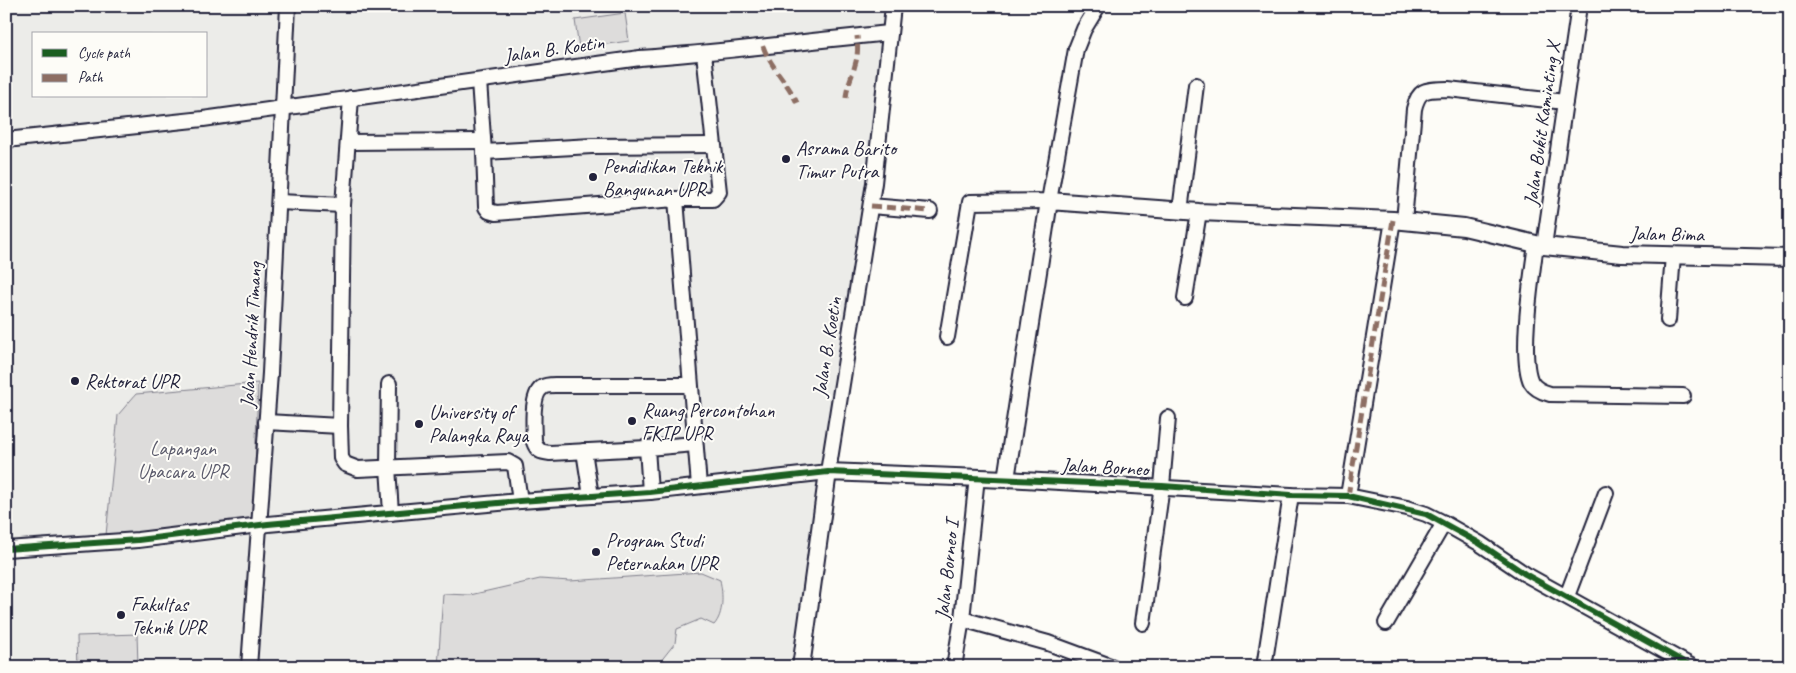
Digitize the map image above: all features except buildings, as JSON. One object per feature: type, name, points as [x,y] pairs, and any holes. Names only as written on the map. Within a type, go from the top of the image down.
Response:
[{"type":"street","name":"Jalan Hendrik Timang","points":[[249,667],[279,202],[288,6]]},
{"type":"street","name":"Jalan B. Koetin","points":[[801,667],[828,472],[870,206],[893,6]]},
{"type":"street","points":[[1006,479],[1049,201],[1076,48],[1084,29],[1098,6]]},
{"type":"street","name":"Jalan Bukit Kaminting X","points":[[1579,6],[1565,102],[1528,321],[1526,360],[1528,372],[1532,384],[1540,391],[1550,394],[1683,396]]},
{"type":"street","name":"Jalan B. Koetin","points":[[6,140],[203,119],[640,58],[890,33]]},
{"type":"street","points":[[479,81],[486,207],[489,211],[496,213],[676,199],[713,199],[720,192],[713,145],[704,53]]},
{"type":"street","points":[[1180,210],[1196,85]]},
{"type":"street","points":[[1348,496],[1398,221],[1417,98],[1421,92],[1448,89],[1565,102]]},
{"type":"street","points":[[351,98],[343,205],[341,458],[345,464],[358,469],[508,462],[515,466],[520,501]]},
{"type":"street","points":[[348,142],[484,147],[713,145]]},
{"type":"street","points":[[676,199],[699,486]]},
{"type":"street","points":[[947,337],[970,202],[1049,201]]},
{"type":"street","name":"Jalan Bima","points":[[1049,201],[1199,212],[1398,221],[1464,228],[1540,245],[1622,254],[1790,258]]},
{"type":"street","points":[[279,202],[343,205]]},
{"type":"street","points":[[870,206],[930,211]]},
{"type":"street","points":[[1185,298],[1199,212]]},
{"type":"street","points":[[1668,320],[1673,255]]},
{"type":"street","points":[[389,384],[388,467],[391,513]]},
{"type":"street","points":[[690,385],[555,384],[544,386],[538,391],[534,399],[534,442],[536,449],[541,452],[550,453],[695,444]]},
{"type":"street","points":[[1143,623],[1162,486],[1168,418]]},
{"type":"street","points":[[266,422],[340,426]]},
{"type":"street","points":[[647,448],[650,492]]},
{"type":"street","points":[[584,451],[591,496]]},
{"type":"street","points":[[6,549],[138,540],[268,524],[520,501],[650,492],[828,472]]},
{"type":"street","name":"Jalan Borneo","points":[[828,472],[977,477],[1162,486],[1291,495],[1348,496],[1379,502],[1426,514],[1444,523],[1479,543],[1526,574],[1692,667]]},
{"type":"street","name":"Jalan Borneo I","points":[[954,667],[962,619],[977,477]]},
{"type":"street","points":[[1566,596],[1606,493]]},
{"type":"street","points":[[1264,667],[1291,495]]},
{"type":"street","points":[[1386,623],[1444,523]]},
{"type":"street","points":[[962,619],[1048,643],[1112,667]]},
{"type":"shaded area","name":"University of Palangka Raya","points":[[6,6],[888,6],[867,182],[794,667],[6,667]]},
{"type":"green space","points":[[625,13],[629,41],[579,48],[575,20]]},
{"type":"green space","name":"Lapangan Upacara UPR","points":[[258,383],[253,525],[106,535],[118,415],[136,394]]},
{"type":"green space","points":[[701,572],[720,580],[722,604],[720,615],[714,625],[701,619],[677,629],[675,643],[656,667],[438,667],[443,594],[470,595],[540,579],[570,581]]},
{"type":"green space","points":[[137,634],[138,666],[78,667],[77,636]]},
{"type":"marked path","points":[[846,98],[857,58],[857,36]]},
{"type":"marked path","points":[[763,46],[770,61],[797,103]]},
{"type":"marked path","points":[[871,206],[930,211]]},
{"type":"marked path","points":[[1348,496],[1393,220]]},
{"type":"cycle path","points":[[6,549],[138,540],[268,524],[520,501],[650,492],[828,472],[1162,486],[1291,495],[1348,496],[1426,514],[1479,543],[1525,574],[1693,667]]},
{"type":"place","name":"Asrama Barito Timur Putra","points":[[786,159]]},
{"type":"place","name":"Pendidikan Teknik Bangunan UPR","points":[[593,177]]},
{"type":"place","name":"Rektorat UPR","points":[[75,381]]},
{"type":"place","name":"Ruang Percontohan FKIP UPR","points":[[632,421]]},
{"type":"place","name":"University of Palangka Raya","points":[[419,424]]},
{"type":"place","name":"Program Studi Peternakan UPR","points":[[596,552]]},
{"type":"place","name":"Fakultas Teknik UPR","points":[[121,615]]}]
